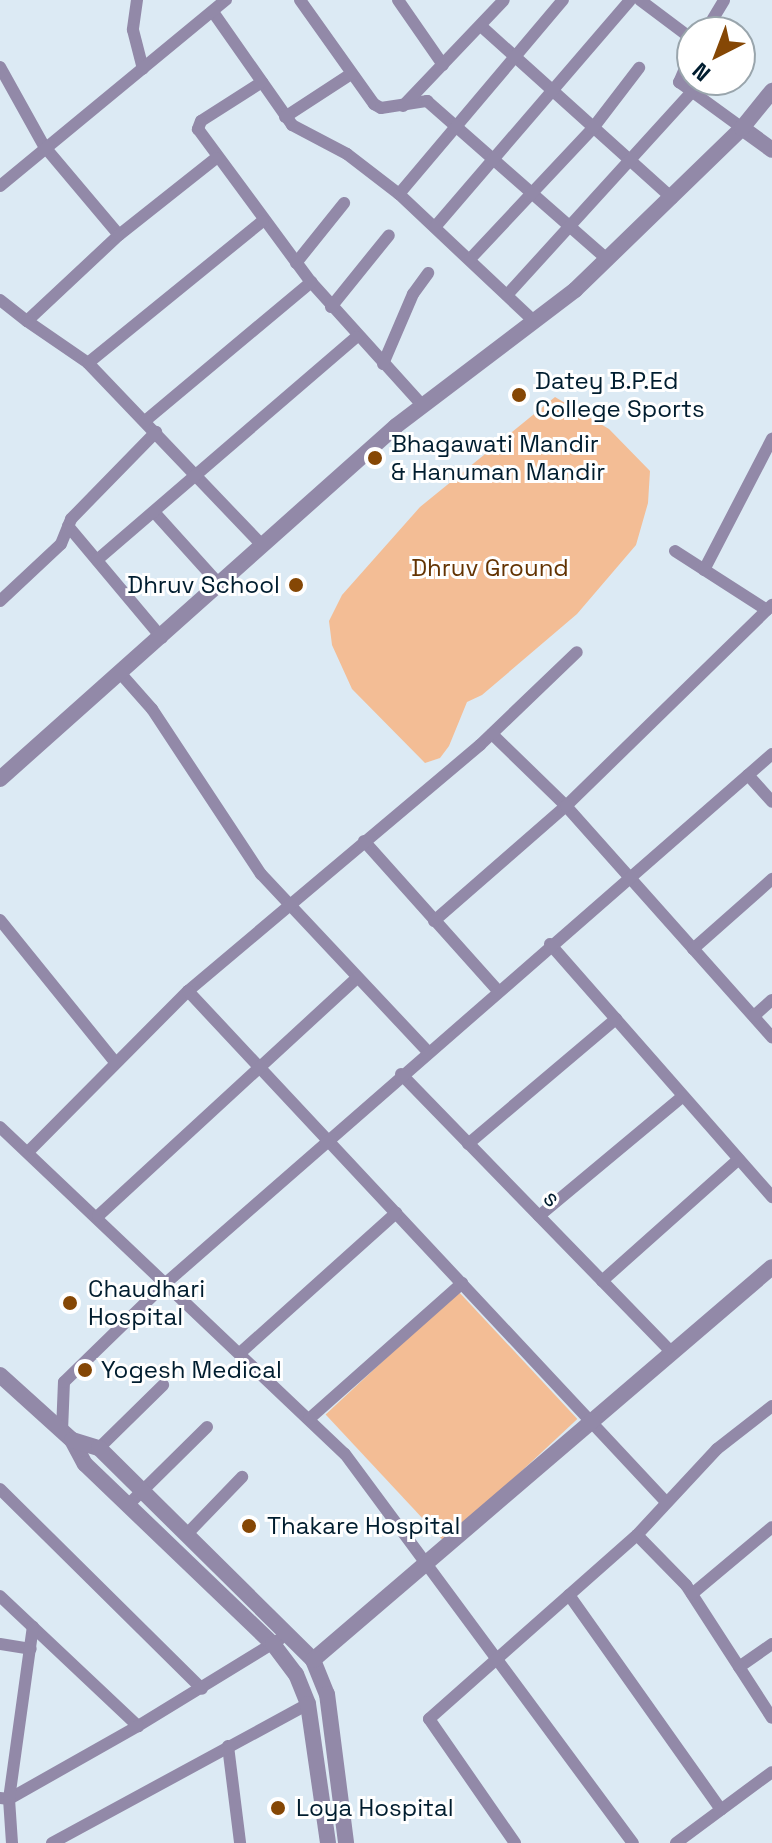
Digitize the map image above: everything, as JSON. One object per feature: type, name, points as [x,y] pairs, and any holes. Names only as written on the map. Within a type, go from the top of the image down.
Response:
[{"type":"street","points":[[137,0],[133,30],[143,69]]},
{"type":"street","points":[[0,186],[44,146],[226,0]]},
{"type":"street","points":[[300,0],[374,104],[403,106],[427,101],[608,260]]},
{"type":"street","points":[[398,0],[443,65]]},
{"type":"street","points":[[403,106],[482,27],[504,0]]},
{"type":"street","points":[[399,194],[454,124],[563,0]]},
{"type":"street","points":[[435,227],[630,0]]},
{"type":"street","points":[[640,0],[676,27]]},
{"type":"street","points":[[213,12],[285,117],[299,130],[347,154],[399,194],[534,321]]},
{"type":"street","points":[[482,27],[672,198]]},
{"type":"street","points":[[470,259],[593,128],[639,68]]},
{"type":"street","points":[[2,73],[44,146],[119,235]]},
{"type":"street","points":[[285,117],[351,74]]},
{"type":"street","points":[[262,82],[198,125],[216,158],[331,307],[423,406]]},
{"type":"street","points":[[0,779],[423,406],[608,260],[742,128],[772,91]]},
{"type":"street","points":[[507,295],[688,96]]},
{"type":"street","points":[[698,96],[772,150]]},
{"type":"street","points":[[27,321],[119,235],[216,158]]},
{"type":"street","points":[[296,263],[344,203]]},
{"type":"street","points":[[88,363],[263,221]]},
{"type":"street","points":[[331,307],[389,235]]},
{"type":"street","points":[[383,364],[413,294],[428,273]]},
{"type":"street","points":[[145,421],[311,282]]},
{"type":"street","points":[[0,300],[88,363],[263,546]]},
{"type":"street","points":[[97,560],[356,337]]},
{"type":"street","points":[[0,601],[61,544],[68,526],[156,432]]},
{"type":"street","points":[[704,570],[772,439]]},
{"type":"street","points":[[154,512],[220,585]]},
{"type":"street","points":[[68,526],[162,638]]},
{"type":"street","points":[[434,921],[566,806],[770,608],[675,551]]},
{"type":"street","points":[[28,1152],[188,991],[287,902],[492,734],[577,652]]},
{"type":"street","points":[[121,674],[152,709],[261,874],[427,1051]]},
{"type":"street","points":[[492,734],[566,806],[772,1037]]},
{"type":"street","points":[[67,1436],[64,1382],[167,1282],[427,1051],[772,754]]},
{"type":"street","points":[[748,775],[772,802]]},
{"type":"street","points":[[364,841],[497,990]]},
{"type":"street","points":[[693,949],[772,879]]},
{"type":"street","points":[[0,920],[116,1063]]},
{"type":"street","points":[[550,944],[772,1197]]},
{"type":"street","points":[[98,1216],[357,978]]},
{"type":"street","points":[[188,991],[594,1421],[665,1501]]},
{"type":"street","points":[[754,1016],[772,1000]]},
{"type":"street","points":[[468,1144],[616,1019]]},
{"type":"street","name":"s","points":[[401,1074],[672,1353]]},
{"type":"street","points":[[539,1216],[683,1096]]},
{"type":"street","points":[[0,1127],[98,1216],[345,1454],[633,1843]]},
{"type":"street","points":[[602,1281],[739,1159]]},
{"type":"street","points":[[240,1353],[396,1213]]},
{"type":"street","points":[[313,1660],[772,1267]]},
{"type":"street","points":[[309,1419],[462,1283]]},
{"type":"street","points":[[0,1375],[67,1436],[85,1464],[273,1644],[302,1684],[308,1704],[328,1843]]},
{"type":"street","points":[[99,1448],[163,1385]]},
{"type":"street","points":[[515,1843],[429,1719],[637,1535],[665,1501],[717,1449],[772,1406]]},
{"type":"street","points":[[128,1505],[207,1427]]},
{"type":"street","points":[[67,1436],[99,1448],[290,1632],[313,1660],[327,1694],[346,1843]]},
{"type":"street","points":[[186,1535],[242,1477]]},
{"type":"street","points":[[0,1489],[202,1689]]},
{"type":"street","points":[[692,1594],[772,1527]]},
{"type":"street","points":[[637,1535],[692,1594],[772,1718]]},
{"type":"street","points":[[569,1595],[721,1810]]},
{"type":"street","points":[[0,1596],[138,1726]]},
{"type":"street","points":[[12,1843],[4,1799],[33,1627]]},
{"type":"street","points":[[4,1799],[202,1689],[290,1632]]},
{"type":"street","points":[[0,1644],[31,1649]]},
{"type":"street","points":[[739,1667],[772,1644]]},
{"type":"street","points":[[52,1843],[308,1704]]},
{"type":"street","points":[[228,1746],[240,1843]]},
{"type":"street","points":[[676,1843],[772,1772]]},
{"type":"green space","name":"Dhruv Ground","points":[[555,397],[609,429],[650,471],[648,503],[636,545],[577,614],[482,695],[467,702],[449,746],[440,758],[425,763],[352,689],[332,645],[329,621],[342,595],[420,507]]},
{"type":"green space","points":[[458,1291],[577,1419],[445,1542],[326,1414]]},
{"type":"place","name":"Datey B.P.Ed College Sports","points":[[519,395]]},
{"type":"place","name":"Bhagawati Mandir & Hanuman Mandir","points":[[375,458]]},
{"type":"place","name":"Dhruv School","points":[[296,585]]},
{"type":"place","name":"Chaudhari Hospital","points":[[70,1303]]},
{"type":"place","name":"Yogesh Medical","points":[[85,1370]]},
{"type":"place","name":"Thakare Hospital","points":[[249,1526]]},
{"type":"place","name":"Loya Hospital","points":[[278,1808]]}]
